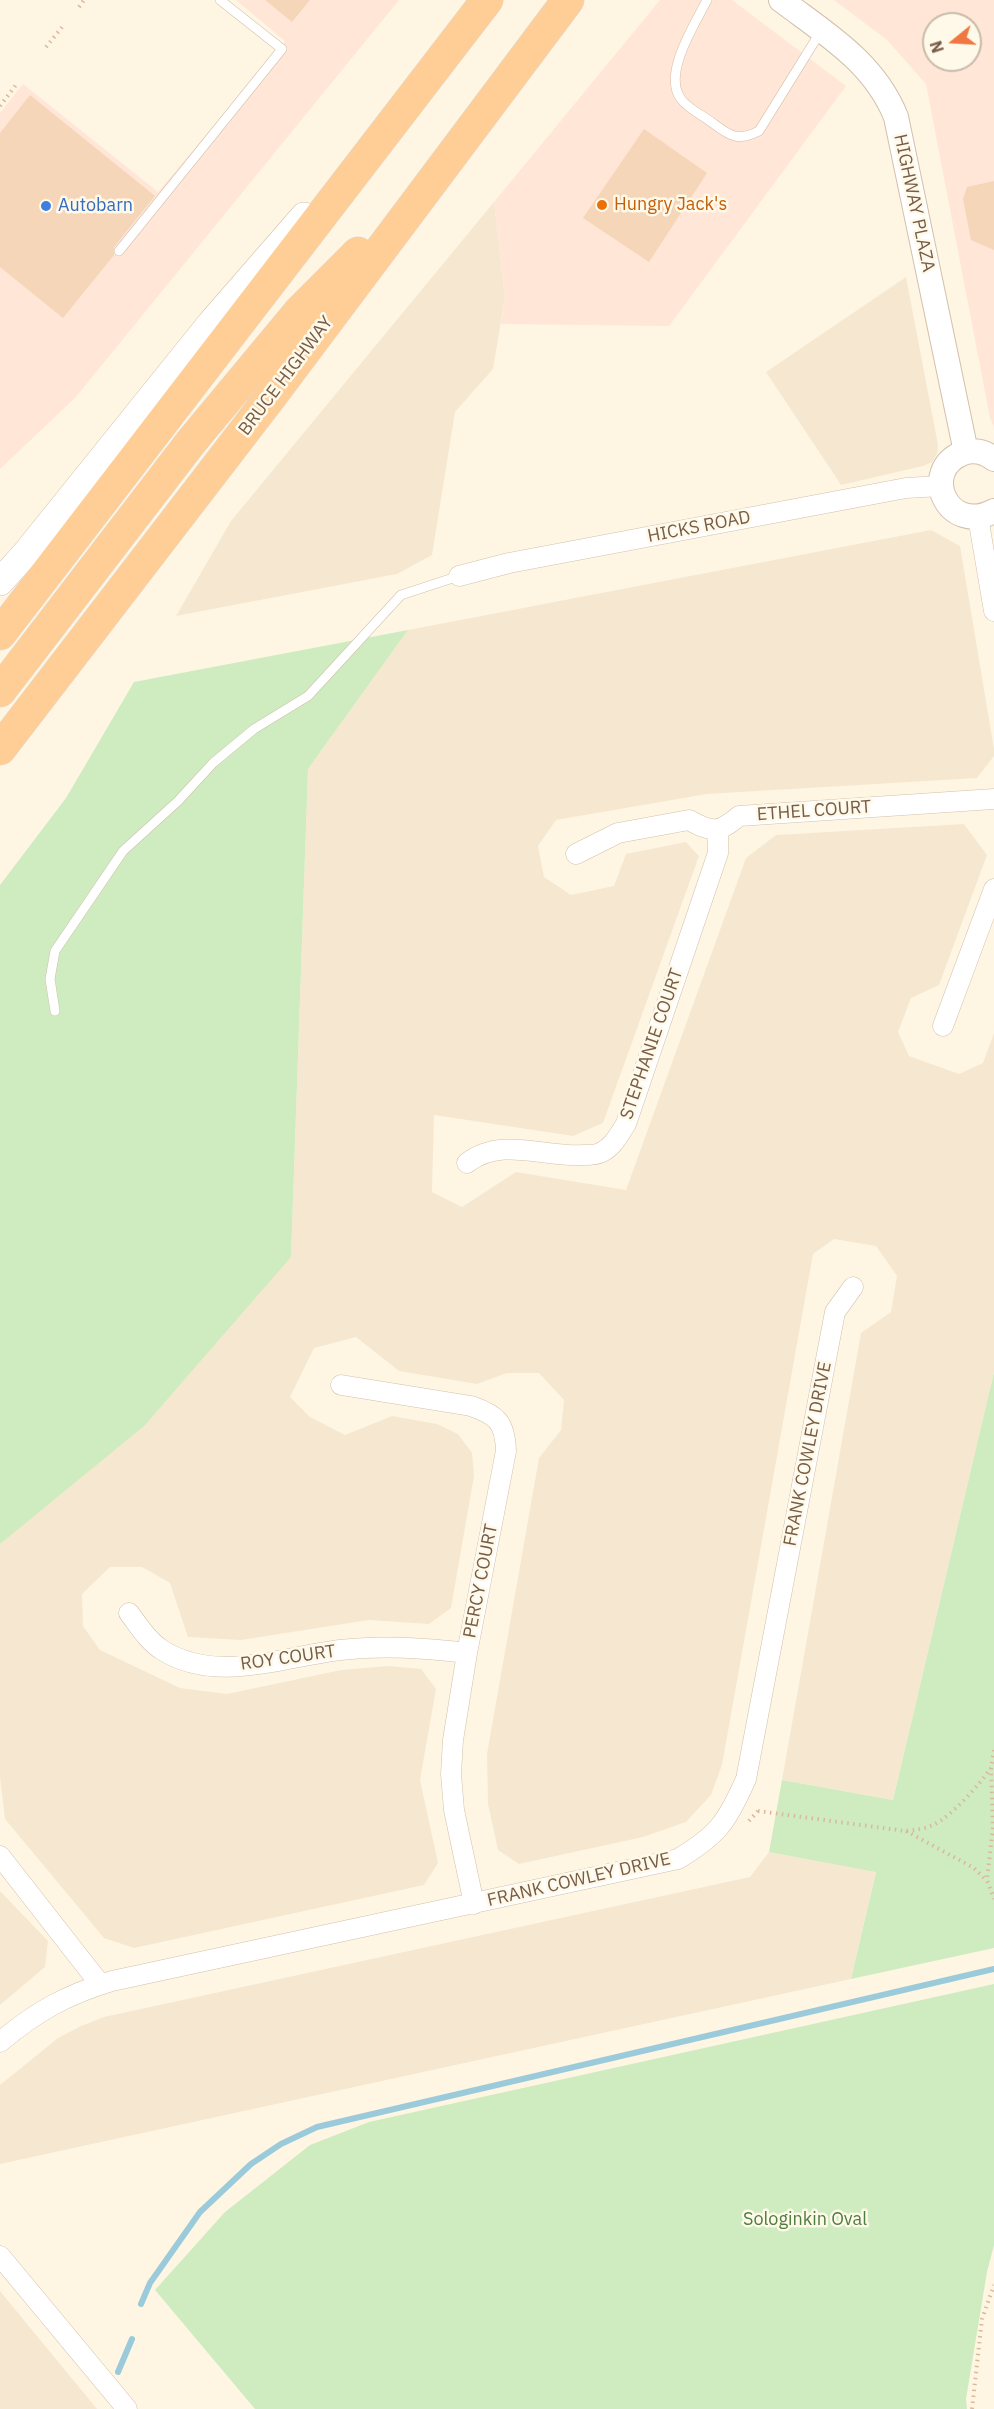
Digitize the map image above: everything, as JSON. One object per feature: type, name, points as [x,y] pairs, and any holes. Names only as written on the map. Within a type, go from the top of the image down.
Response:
[{"type":"highway","points":[[0,634],[487,0]]},
{"type":"highway","name":"BRUCE HIGHWAY","points":[[0,749],[272,395],[423,190],[568,0]]},
{"type":"highway","points":[[0,691],[191,442],[282,331],[423,190]]},
{"type":"main road","points":[[0,582],[212,323],[440,59]]},
{"type":"street","name":"HIGHWAY PLAZA","points":[[781,0],[870,71],[889,98],[896,117],[966,452]]},
{"type":"street","points":[[994,459],[975,451],[955,457],[945,468],[941,486],[943,497],[959,514],[986,514],[994,611]]},
{"type":"street","name":"HICKS ROAD","points":[[459,576],[509,563],[906,488],[941,486]]},
{"type":"street","name":"ETHEL COURT","points":[[718,830],[726,827],[739,816],[994,799]]},
{"type":"street","points":[[576,854],[618,832],[689,820],[704,828],[718,830]]},
{"type":"street","name":"STEPHANIE COURT","points":[[467,1163],[484,1152],[512,1149],[574,1156],[600,1154],[612,1145],[626,1124],[718,853],[718,830]]},
{"type":"street","points":[[943,1026],[994,889]]},
{"type":"street","name":"FRANK COWLEY DRIVE","points":[[0,2042],[43,2008],[100,1984],[678,1859],[704,1843],[722,1826],[746,1779],[836,1312],[853,1287]]},
{"type":"street","name":"PERCY COURT","points":[[341,1385],[471,1406],[506,1416],[506,1451],[467,1653],[453,1740],[451,1774],[454,1810],[474,1904]]},
{"type":"street","name":"ROY COURT","points":[[129,1613],[147,1637],[161,1649],[189,1663],[223,1667],[266,1663],[340,1650],[398,1646],[467,1653]]},
{"type":"street","points":[[0,1856],[100,1984]]},
{"type":"street","points":[[0,2256],[127,2409]]},
{"type":"lane","points":[[119,251],[282,49],[220,0]]},
{"type":"lane","points":[[707,0],[678,60],[676,90],[682,100],[730,136],[747,137],[759,130],[821,31]]},
{"type":"lane","points":[[55,1011],[50,979],[55,951],[123,851],[178,801],[213,763],[254,729],[308,696],[401,595],[459,576]]},
{"type":"path","points":[[79,7],[84,0]]},
{"type":"path","points":[[46,47],[63,26]]},
{"type":"path","points":[[0,106],[16,85]]},
{"type":"path","points":[[994,1750],[991,1768],[993,1827],[987,1880],[994,1899]]},
{"type":"path","points":[[733,1807],[905,1831],[921,1829],[936,1824],[978,1787],[991,1768]]},
{"type":"path","points":[[905,1831],[974,1868],[987,1880]]},
{"type":"path","points":[[972,2409],[982,2319],[994,2284]]},
{"type":"shaded area","points":[[236,0],[399,0],[75,398],[0,469],[0,113],[23,84],[158,192],[285,41]]},
{"type":"shaded area","points":[[660,0],[732,0],[846,86],[669,326],[501,324],[505,297],[494,202]]},
{"type":"shaded area","points":[[834,0],[994,0],[994,427],[990,418],[926,84],[887,40]]},
{"type":"shaded area","points":[[494,202],[505,297],[493,369],[455,412],[432,555],[397,574],[176,616],[231,521]]},
{"type":"shaded area","points":[[906,277],[938,445],[937,454],[932,462],[923,466],[841,485],[766,372]]},
{"type":"shaded area","points":[[931,530],[960,546],[994,749],[994,756],[977,778],[707,794],[556,820],[538,846],[544,877],[571,895],[614,886],[626,854],[686,842],[699,856],[603,1123],[573,1136],[434,1115],[432,1192],[462,1207],[516,1172],[626,1190],[746,858],[776,835],[964,824],[987,855],[939,985],[911,998],[898,1032],[909,1056],[959,1074],[983,1063],[994,1033],[994,1372],[893,1800],[782,1780],[861,1333],[891,1312],[897,1276],[876,1246],[834,1239],[813,1254],[722,1765],[711,1795],[686,1822],[643,1837],[519,1864],[498,1850],[488,1804],[487,1754],[539,1458],[561,1430],[564,1400],[539,1373],[507,1373],[477,1384],[399,1371],[356,1337],[314,1348],[290,1397],[310,1417],[345,1435],[392,1416],[437,1424],[458,1434],[472,1453],[474,1476],[451,1608],[429,1624],[369,1620],[241,1640],[188,1637],[170,1583],[142,1567],[110,1567],[82,1594],[83,1626],[100,1650],[180,1688],[227,1694],[341,1670],[388,1666],[421,1669],[436,1689],[420,1780],[438,1863],[424,1885],[134,1948],[104,1938],[5,1819],[0,1777],[0,1544],[291,1257],[308,769],[408,630]]},
{"type":"shaded area","points":[[769,1852],[876,1871],[851,1979],[0,2164],[0,2085],[58,2038],[81,2026],[104,2017],[750,1877]]},
{"type":"shaded area","points":[[0,1891],[48,1941],[45,1967],[0,2005]]},
{"type":"shaded area","points":[[0,2291],[97,2409],[0,2409]]},
{"type":"green space","points":[[408,630],[308,769],[291,1257],[144,1426],[0,1544],[0,885],[66,798],[134,682]]},
{"type":"green space","points":[[994,1372],[994,1948],[851,1979],[876,1872],[769,1852],[782,1780],[893,1800]]},
{"type":"green space","name":"Sologinkin Oval","points":[[994,1984],[994,2245],[987,2272],[966,2399],[967,2409],[255,2409],[155,2290],[225,2212],[310,2145],[369,2122]]},
{"type":"building","points":[[265,0],[310,0],[292,22]]},
{"type":"building","points":[[30,95],[155,196],[114,247],[114,255],[63,318],[0,267],[0,133]]},
{"type":"building","points":[[644,129],[707,173],[649,262],[583,218]]},
{"type":"building","points":[[994,181],[994,250],[971,240],[963,199],[967,187]]},
{"type":"waterway","points":[[141,2304],[150,2283],[200,2212],[251,2164],[281,2144],[317,2127],[994,1969]]},
{"type":"waterway","points":[[118,2372],[132,2339]]},
{"type":"place","name":"Hungry Jack's","points":[[602,205]]},
{"type":"place","name":"Autobarn","points":[[46,206]]}]
